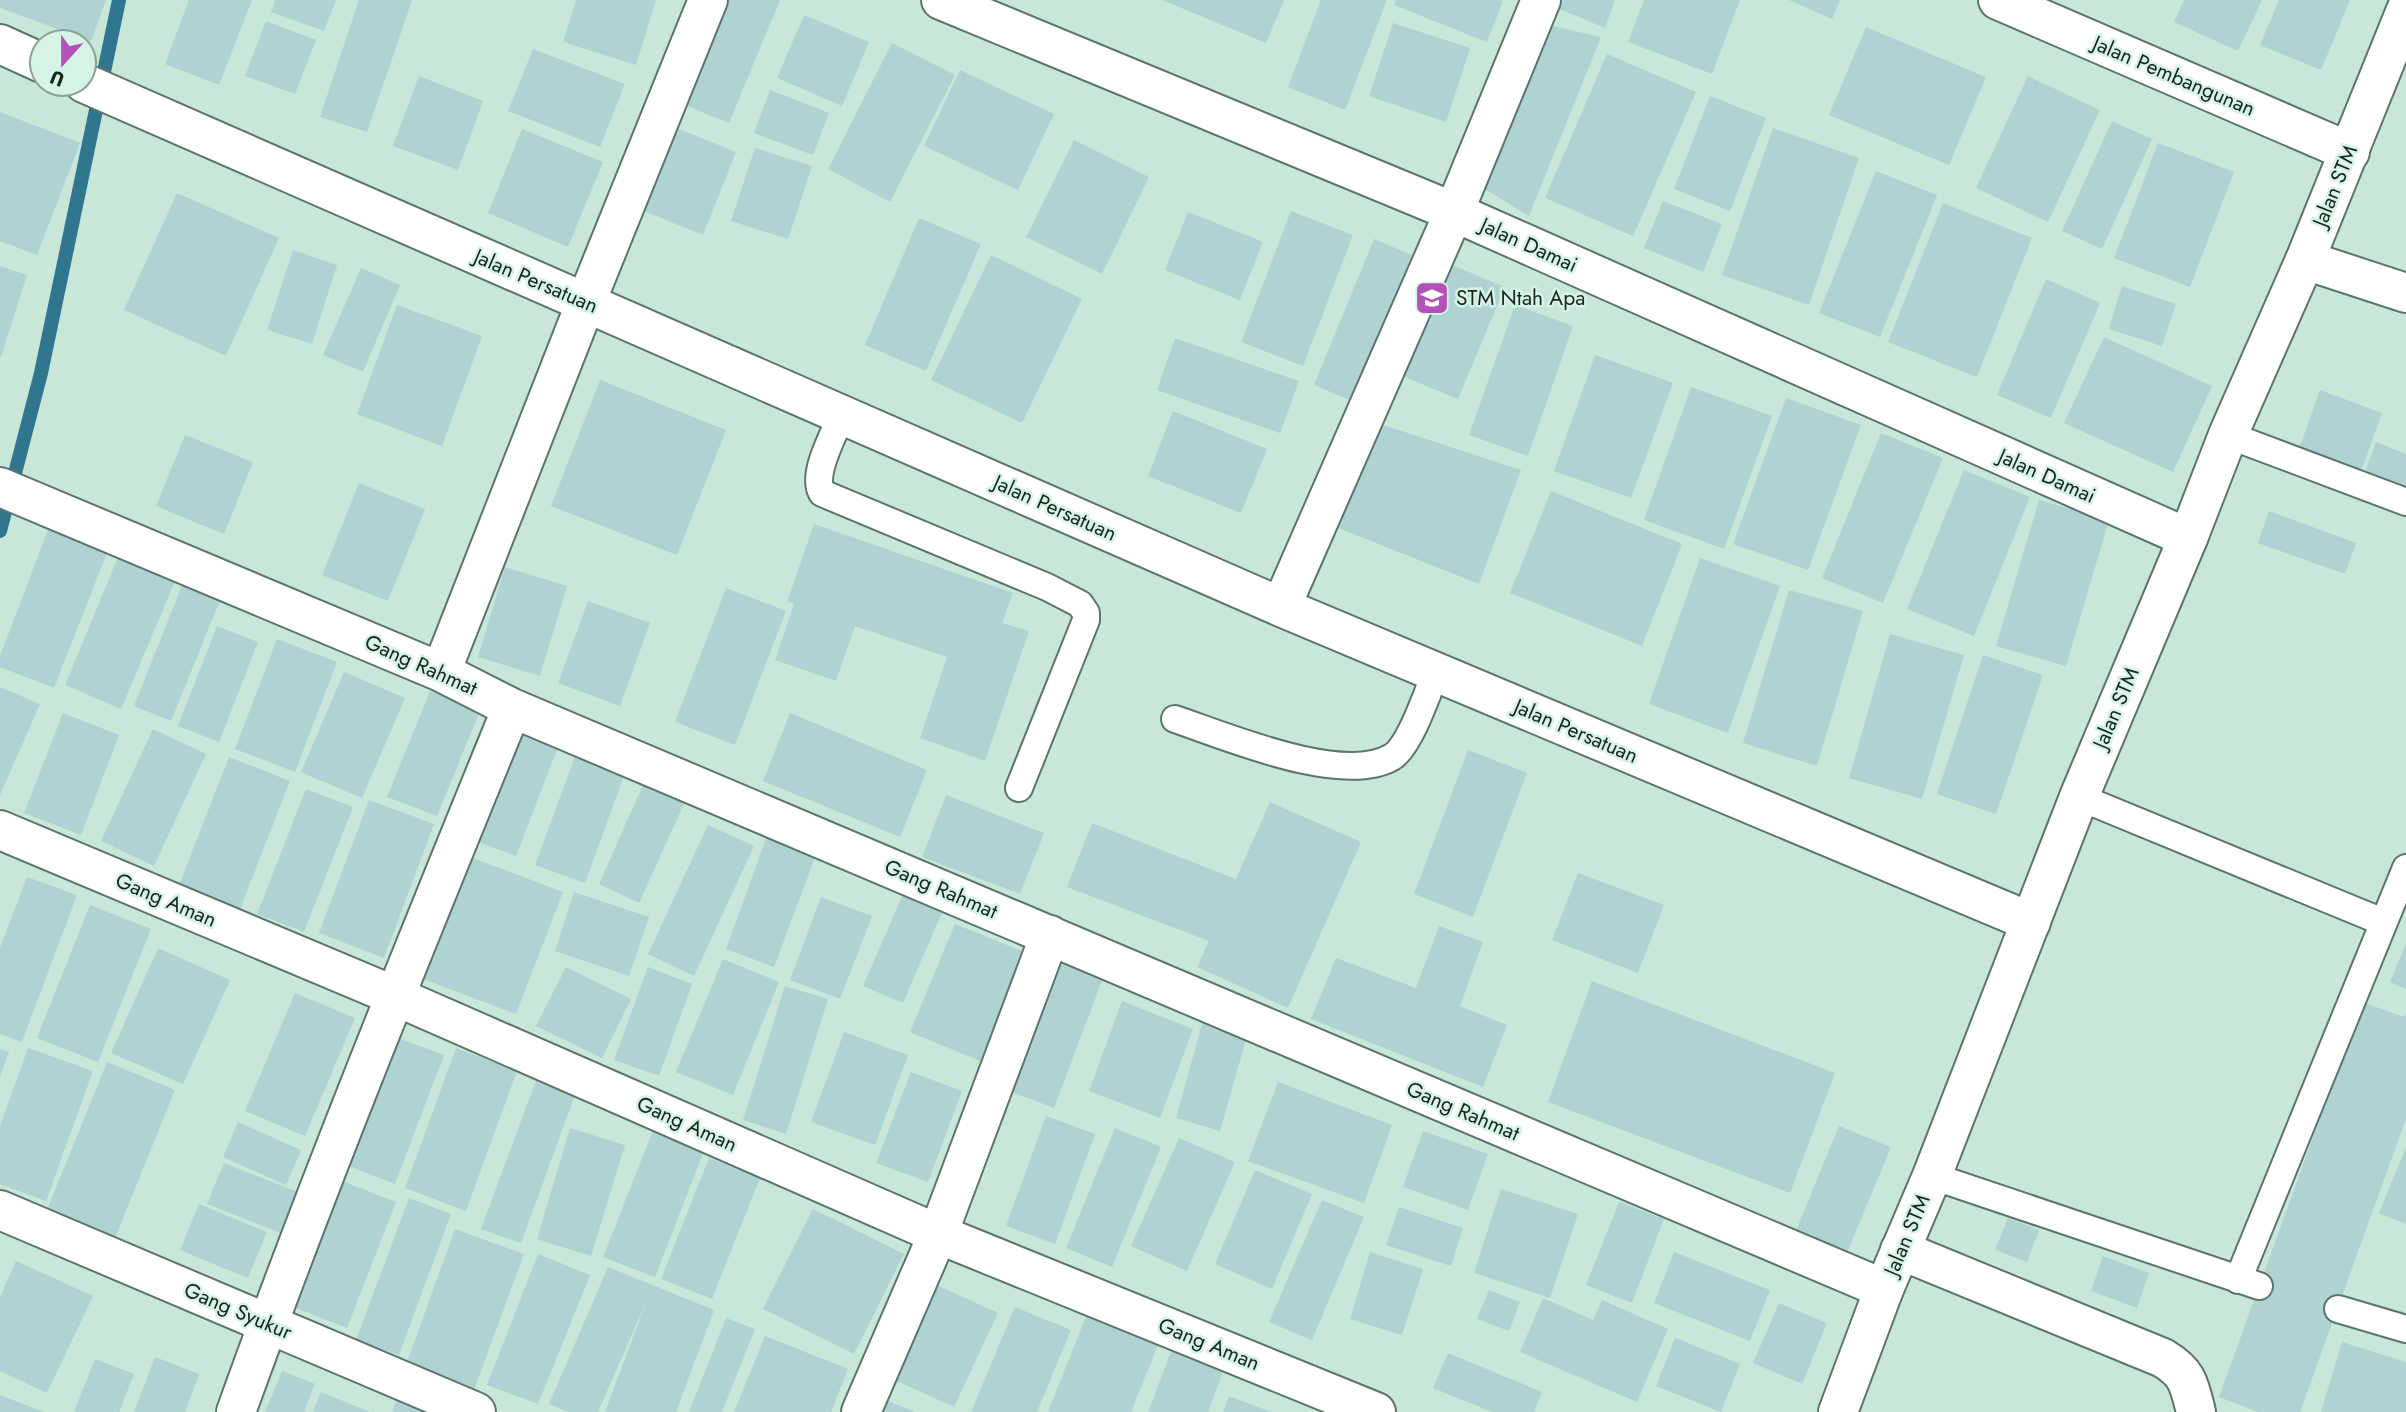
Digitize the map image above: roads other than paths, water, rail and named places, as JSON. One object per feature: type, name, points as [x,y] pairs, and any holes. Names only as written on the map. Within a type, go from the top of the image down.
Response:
[{"type":"street","points":[[441,672],[708,0]]},
{"type":"street","name":"Jalan Damai","points":[[941,0],[1454,212],[2188,538]]},
{"type":"street","points":[[1281,607],[1454,212],[1541,0]]},
{"type":"street","name":"Jalan Pembangunan","points":[[1997,0],[2350,152]]},
{"type":"street","name":"Jalan STM","points":[[1838,1412],[2079,797],[2188,538],[2228,435],[2350,152],[2406,10]]},
{"type":"street","points":[[0,44],[28,57]]},
{"type":"street","name":"Jalan Persatuan","points":[[98,89],[1281,607],[2031,922]]},
{"type":"street","points":[[2305,260],[2406,293]]},
{"type":"street","name":"Gang Rahmat","points":[[0,487],[441,672],[512,708],[1884,1290]]},
{"type":"street","points":[[236,1412],[395,996],[512,708]]},
{"type":"street","name":"Gang Aman","points":[[0,830],[395,996],[938,1234],[1376,1412]]},
{"type":"street","points":[[861,1412],[938,1234],[1050,934]]},
{"type":"street","name":"Gang Syukur","points":[[0,1210],[476,1412]]},
{"type":"street","points":[[1900,1250],[2163,1358],[2181,1369],[2196,1412]]},
{"type":"lane","points":[[842,415],[819,472],[818,487],[822,493],[1046,587],[1084,608],[1086,620],[1019,788]]},
{"type":"lane","points":[[2228,435],[2406,502]]},
{"type":"lane","points":[[1175,719],[1309,762],[1341,766],[1370,764],[1393,757],[1407,738],[1427,698],[1435,672]]},
{"type":"lane","points":[[2079,797],[2383,922]]},
{"type":"lane","points":[[1932,1177],[2249,1283],[2383,922],[2406,868]]},
{"type":"lane","points":[[2338,1309],[2406,1329]]},
{"type":"waterway","points":[[0,531],[41,373],[119,0]]},
{"type":"place","name":"STM Ntah Apa","points":[[1432,298]]}]
